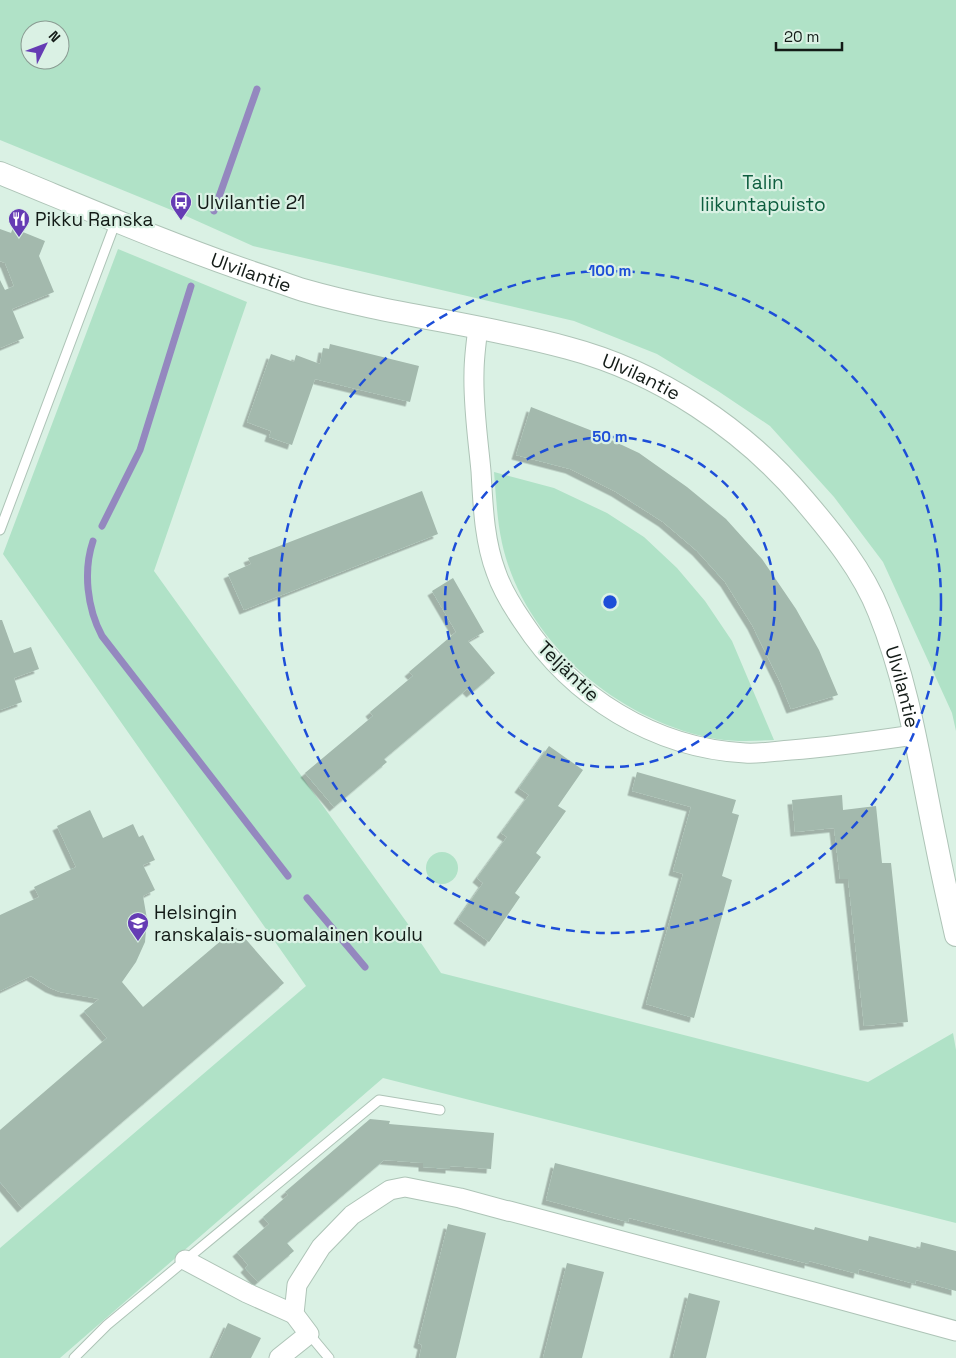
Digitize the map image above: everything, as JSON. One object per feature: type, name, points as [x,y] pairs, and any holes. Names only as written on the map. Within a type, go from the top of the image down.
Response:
[{"type":"street","name":"Ulvilantie","points":[[0,173],[225,264],[298,289],[344,301],[569,348],[606,360],[648,378],[705,412],[750,446],[776,469],[833,536],[866,586],[879,611],[907,701],[956,935]]},
{"type":"street","name":"Teljäntie","points":[[478,328],[474,374],[476,427],[490,553],[496,573],[517,613],[548,656],[572,680],[591,696],[629,721],[659,735],[706,748],[747,753],[799,749],[914,735]]},
{"type":"street","points":[[294,1314],[297,1285],[321,1247],[352,1215],[390,1190],[405,1188],[460,1198],[956,1332]]},
{"type":"street","points":[[185,1260],[248,1293],[294,1314],[308,1334],[278,1358]]},
{"type":"lane","points":[[0,530],[116,221]]},
{"type":"lane","points":[[74,1358],[107,1325],[379,1100],[440,1110]]},
{"type":"lane","points":[[308,1334],[329,1358]]},
{"type":"green space","name":"Talin liikuntapuisto","points":[[0,0],[956,0],[956,731],[952,713],[883,562],[834,497],[770,426],[718,391],[657,354],[574,321],[253,246],[186,216],[0,140]]},
{"type":"green space","points":[[118,249],[247,302],[154,571],[413,931],[441,973],[868,1082],[953,1033],[956,1050],[956,1223],[383,1078],[60,1358],[0,1358],[0,1248],[306,986],[3,554]]},
{"type":"green space","points":[[494,472],[554,488],[607,513],[644,537],[677,568],[705,601],[732,641],[774,740],[724,740],[681,730],[645,715],[612,696],[581,672],[554,644],[531,613],[514,579],[500,534]]},
{"type":"green space","points":[[442,852],[448,853],[453,857],[457,862],[457,874],[453,879],[448,883],[442,884],[436,883],[431,879],[427,874],[426,868],[427,862],[431,857],[436,853]]},
{"type":"building","points":[[13,228],[45,241],[39,256],[54,292],[12,309],[24,338],[0,348],[0,280],[5,290],[14,286],[5,263],[0,261],[0,229],[11,233]]},
{"type":"building","points":[[330,344],[419,366],[410,402],[315,379],[292,445],[269,437],[271,431],[247,422],[271,354],[294,362],[296,355],[320,364],[323,348],[329,349]]},
{"type":"building","points":[[531,407],[590,430],[639,453],[687,487],[726,519],[762,559],[796,609],[819,650],[838,695],[791,709],[752,625],[725,582],[697,551],[663,522],[616,492],[570,469],[516,455]]},
{"type":"building","points":[[422,491],[438,534],[244,610],[228,574],[251,564],[248,558]]},
{"type":"building","points":[[453,578],[484,632],[468,641],[495,673],[471,693],[467,689],[384,759],[387,762],[334,807],[305,773],[373,716],[370,712],[413,676],[409,672],[456,632],[432,591]]},
{"type":"building","points":[[0,620],[2,620],[14,653],[31,647],[39,669],[14,678],[22,702],[0,710]]},
{"type":"building","points":[[549,746],[583,770],[558,806],[566,811],[536,853],[541,857],[515,893],[520,897],[489,942],[458,919],[483,883],[477,878],[507,837],[501,833],[529,795],[519,788]]},
{"type":"building","points":[[637,772],[736,800],[732,813],[739,815],[722,876],[732,880],[694,1018],[646,1004],[683,874],[673,871],[691,807],[632,791]]},
{"type":"building","points":[[842,795],[843,810],[876,806],[882,863],[891,863],[908,1022],[864,1026],[848,879],[840,879],[834,828],[795,832],[792,800]]},
{"type":"building","points":[[90,810],[103,838],[133,824],[139,837],[143,835],[155,860],[143,865],[155,890],[143,896],[147,919],[145,942],[136,962],[122,982],[143,1007],[236,928],[284,983],[22,1208],[0,1182],[0,1130],[107,1038],[84,1011],[99,999],[60,992],[31,976],[0,991],[0,915],[39,897],[34,887],[76,867],[57,826]]},
{"type":"building","points":[[370,1119],[390,1121],[389,1124],[494,1133],[491,1169],[450,1166],[450,1169],[423,1167],[423,1163],[384,1160],[287,1243],[294,1251],[258,1282],[245,1268],[248,1265],[237,1252],[269,1224],[263,1217],[288,1195],[285,1192]]},
{"type":"building","points":[[555,1163],[814,1230],[815,1227],[868,1241],[869,1236],[920,1249],[921,1242],[956,1251],[956,1291],[916,1280],[915,1284],[859,1269],[858,1274],[809,1261],[809,1264],[629,1218],[628,1222],[546,1200]]},
{"type":"building","points":[[448,1224],[486,1233],[456,1358],[419,1358],[422,1345],[418,1343]]},
{"type":"building","points":[[567,1263],[604,1272],[582,1358],[543,1358]]},
{"type":"building","points":[[689,1293],[720,1301],[706,1358],[673,1358]]},
{"type":"building","points":[[228,1323],[261,1338],[251,1358],[212,1358]]},
{"type":"waterway","points":[[214,211],[257,89]]},
{"type":"waterway","points":[[102,526],[140,450],[191,286]]},
{"type":"waterway","points":[[93,541],[88,565],[88,589],[93,614],[102,636],[288,876]]},
{"type":"waterway","points":[[307,898],[365,967]]},
{"type":"place","name":"Ulvilantie 21","points":[[181,221]]},
{"type":"place","name":"Pikku Ranska","points":[[19,238]]},
{"type":"place","name":"Helsingin ranskalais-suomalainen koulu","points":[[138,942]]}]
